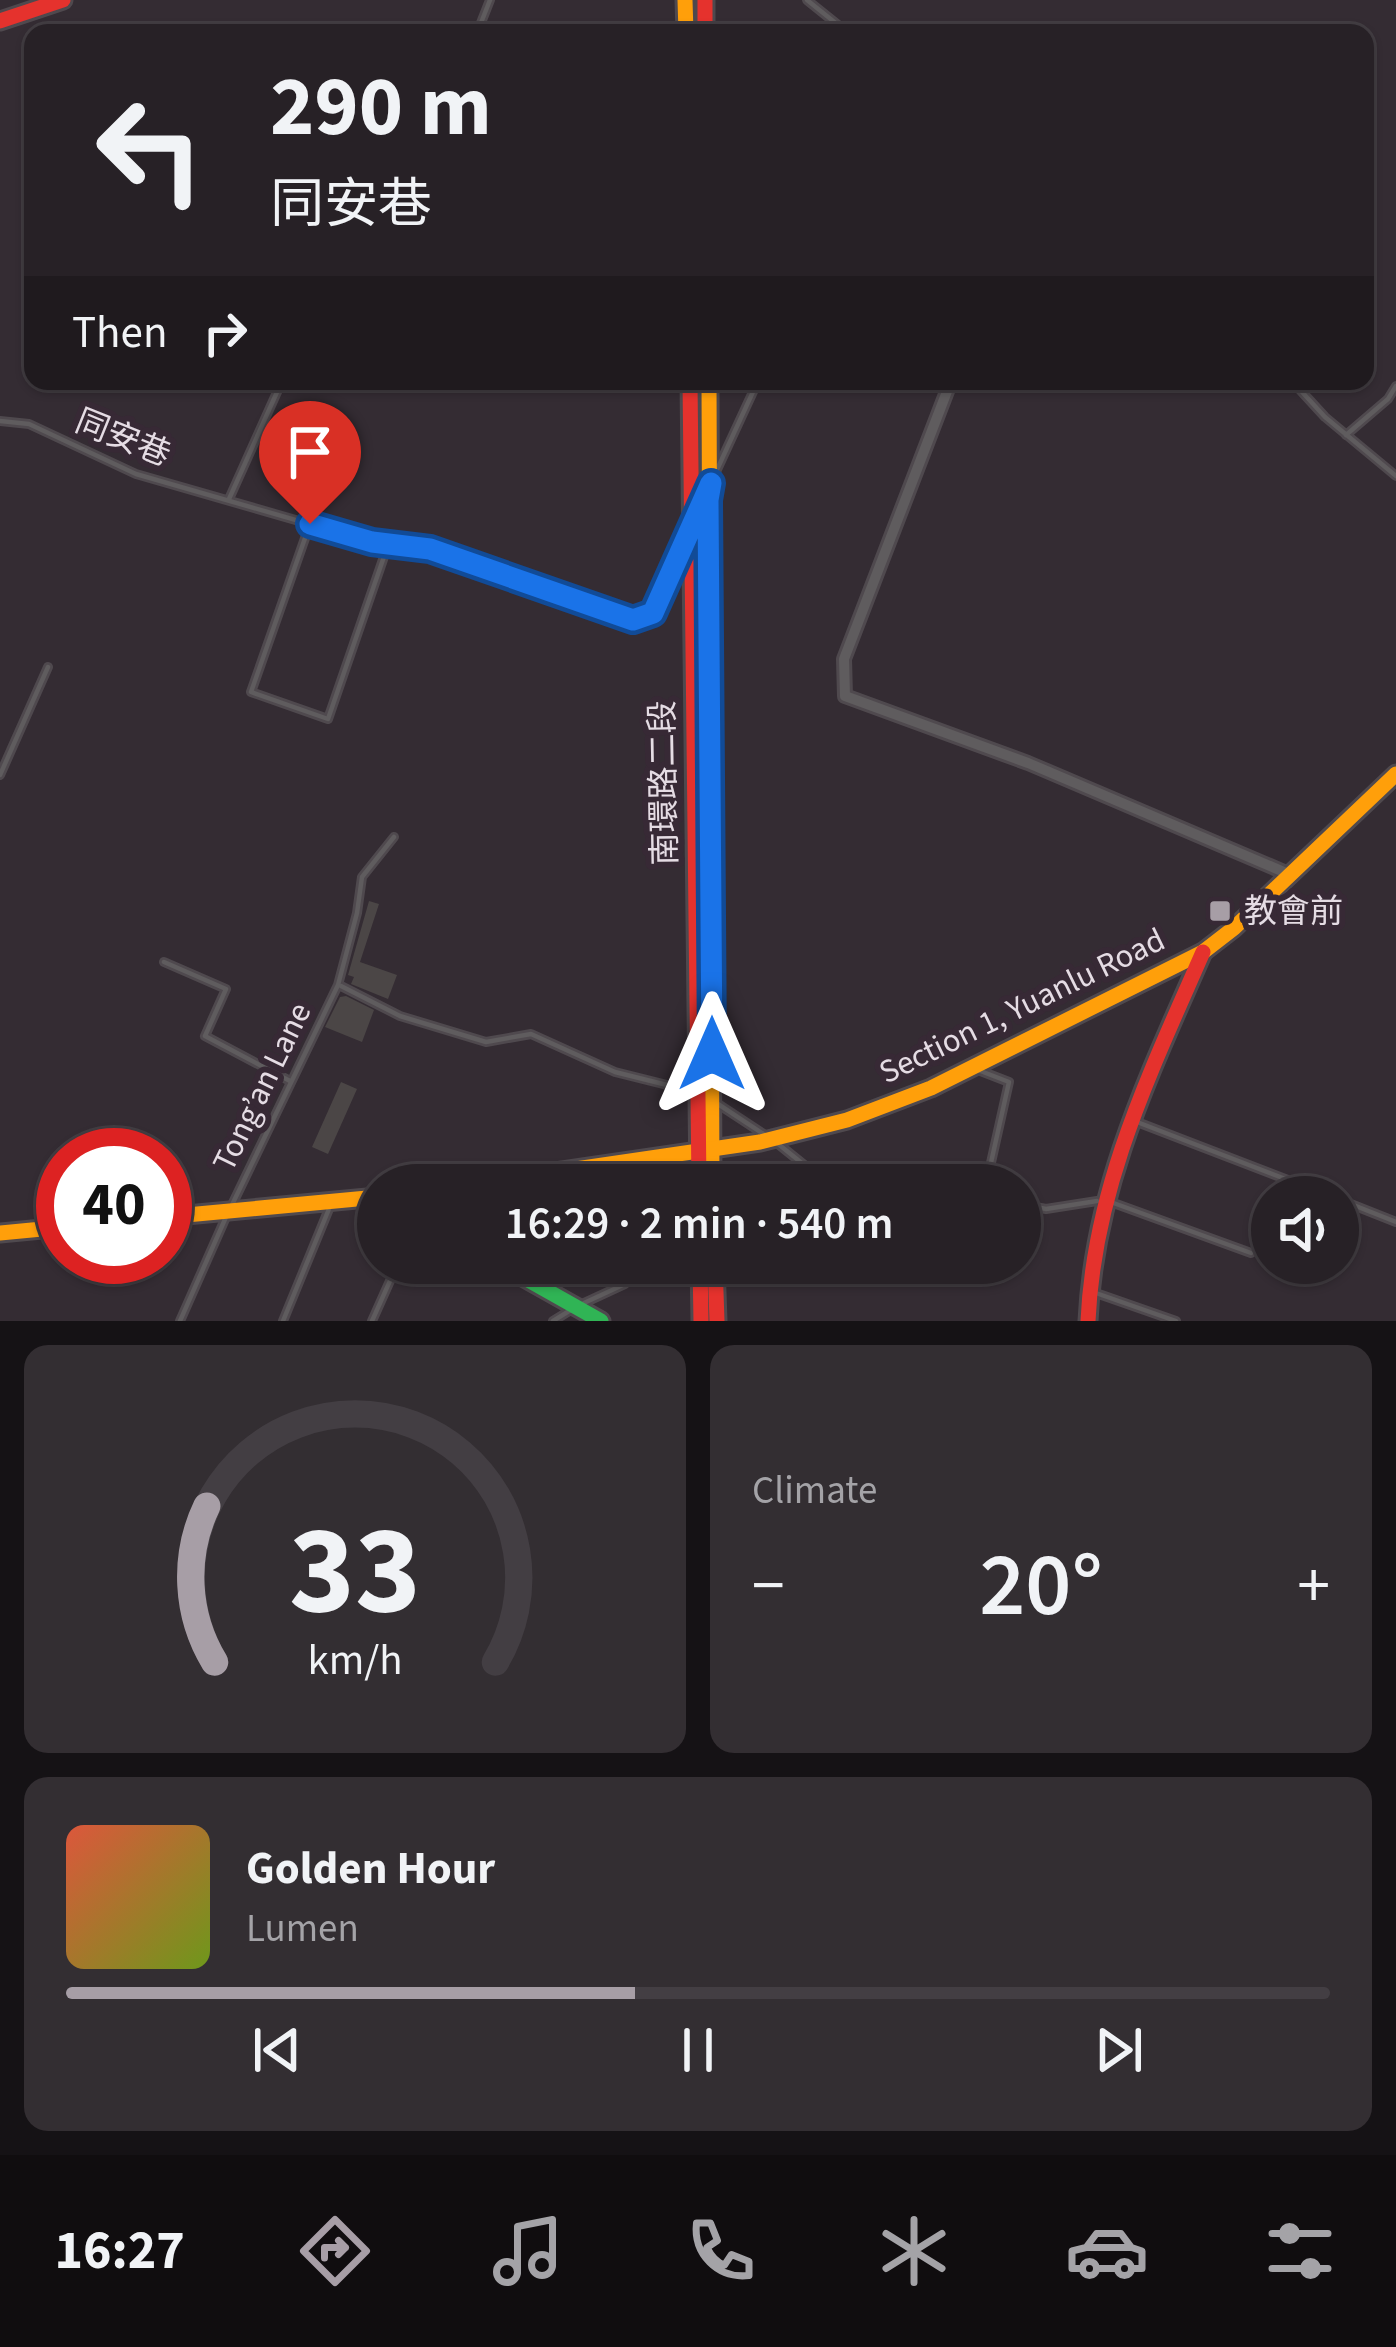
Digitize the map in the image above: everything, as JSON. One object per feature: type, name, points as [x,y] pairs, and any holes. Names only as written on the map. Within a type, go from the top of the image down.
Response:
[{"type":"street","points":[[0,21],[63,0]]},
{"type":"street","name":"南環路二段","points":[[689,390],[697,1092],[708,1164]]},
{"type":"street","name":"南環路二段","points":[[702,1164],[713,1100],[710,390]]},
{"type":"street","points":[[948,390],[844,659],[845,696],[1028,763],[1291,875]]},
{"type":"street","name":"Section 1, Yuanlu Road","points":[[619,1164],[772,1139],[847,1120],[972,1068],[1203,952],[1396,774]]},
{"type":"street","points":[[1088,1321],[1088,1290],[1105,1200],[1132,1120],[1203,952]]},
{"type":"street","points":[[192,1214],[357,1200]]},
{"type":"street","points":[[6,1235],[36,1231]]},
{"type":"street","points":[[535,1284],[601,1321]]},
{"type":"street","points":[[700,1284],[701,1321]]},
{"type":"street","points":[[716,1284],[717,1321]]},
{"type":"lane","points":[[807,0],[837,24]]},
{"type":"lane","points":[[1346,435],[1388,399],[1396,386]]},
{"type":"lane","points":[[229,499],[278,390]]},
{"type":"lane","name":"同安巷","points":[[0,421],[29,424],[136,474],[388,545],[430,549],[633,620],[653,613],[754,390]]},
{"type":"lane","points":[[1301,390],[1396,476]]},
{"type":"lane","points":[[310,524],[251,692],[328,719],[388,545]]},
{"type":"lane","points":[[0,775],[48,667]]},
{"type":"lane","name":"Tong’an Lane","points":[[179,1321],[338,985],[362,877],[394,837]]},
{"type":"lane","points":[[164,962],[226,989],[205,1036],[290,1081]]},
{"type":"lane","name":"Tong’an Lane","points":[[338,985],[400,1016],[486,1042],[531,1034],[615,1072],[697,1092]]},
{"type":"lane","points":[[972,1068],[1009,1082],[991,1164]]},
{"type":"lane","points":[[713,1100],[803,1164]]},
{"type":"lane","points":[[1132,1120],[1278,1176]]},
{"type":"lane","points":[[1041,1208],[1105,1200],[1250,1253]]},
{"type":"lane","points":[[284,1321],[331,1203]]},
{"type":"lane","points":[[1359,1207],[1396,1222]]},
{"type":"lane","points":[[372,1321],[389,1284]]},
{"type":"lane","points":[[553,1321],[625,1284]]},
{"type":"lane","points":[[1088,1290],[1176,1321]]},
{"type":"building","points":[[369,901],[379,904],[360,962],[397,975],[388,999],[351,984],[354,977],[348,975]]},
{"type":"building","points":[[340,997],[374,1010],[362,1042],[325,1027]]},
{"type":"building","points":[[341,1082],[357,1089],[328,1154],[312,1147]]},
{"type":"traffic: fast","points":[[535,1284],[601,1321]]},
{"type":"traffic: slow","points":[[685,0],[686,24]]},
{"type":"traffic: slow","points":[[709,390],[712,1164]]},
{"type":"traffic: slow","points":[[610,1164],[760,1142],[847,1120],[931,1088],[1203,952],[1396,774]]},
{"type":"traffic: slow","points":[[192,1214],[357,1199]]},
{"type":"traffic: slow","points":[[0,1233],[36,1230]]},
{"type":"traffic: jam","points":[[0,21],[63,0]]},
{"type":"traffic: jam","points":[[705,0],[705,24]]},
{"type":"traffic: jam","points":[[690,390],[699,1164]]},
{"type":"traffic: jam","points":[[1088,1321],[1092,1272],[1113,1177],[1145,1087],[1203,952]]},
{"type":"traffic: jam","points":[[700,1284],[701,1321]]},
{"type":"traffic: jam","points":[[716,1284],[717,1321]]},
{"type":"place","name":"教會前","points":[[1220,911]]},
{"type":"route","points":[[310,524],[372,542],[430,549],[633,620],[653,613],[711,483],[712,1054]]}]
